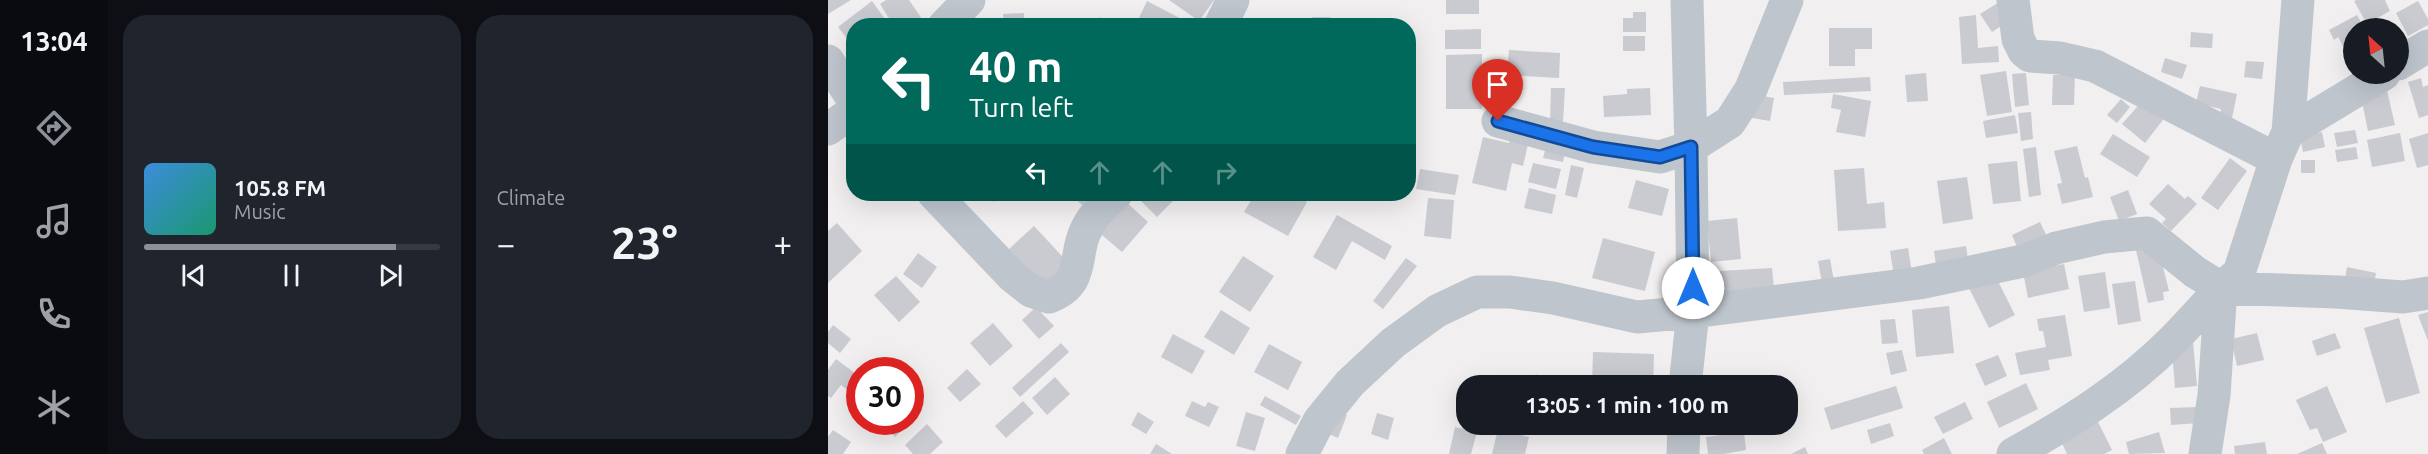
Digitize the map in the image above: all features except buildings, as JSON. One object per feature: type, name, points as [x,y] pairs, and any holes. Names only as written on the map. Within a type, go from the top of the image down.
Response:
[{"type":"street","points":[[952,18],[969,0]]},
{"type":"street","points":[[1224,18],[1233,0]]},
{"type":"street","points":[[1686,375],[1693,312],[1687,0]]},
{"type":"street","points":[[1498,121],[1593,147],[1660,157],[1691,147],[1730,122],[1751,89],[1787,0]]},
{"type":"street","points":[[2013,0],[2018,39],[2024,51],[2030,56],[2060,58],[2095,66],[2282,146]]},
{"type":"street","points":[[2013,454],[2064,426],[2138,372],[2170,343],[2221,288],[2239,273],[2282,146],[2298,0]]},
{"type":"street","points":[[2409,57],[2428,46]]},
{"type":"street","points":[[828,61],[846,89]]},
{"type":"street","points":[[2282,146],[2370,84]]},
{"type":"street","points":[[828,129],[846,117]]},
{"type":"street","points":[[941,201],[1012,276],[1030,291],[1049,297],[1059,293],[1075,274],[1079,265],[1084,233],[1096,213],[1109,201]]},
{"type":"street","points":[[1302,454],[1319,421],[1350,383],[1393,343],[1437,311],[1476,292],[1510,292],[1553,298],[1636,317],[1693,312],[1919,283],[2023,261],[2056,248],[2124,234],[2147,233],[2195,272],[2221,288],[2403,297],[2428,293]]},
{"type":"street","points":[[2205,454],[2214,395],[2221,288]]},
{"type":"street","points":[[1683,454],[1684,435]]},
{"type":"route","points":[[1498,121],[1593,147],[1660,157],[1691,147],[1693,288]]}]
